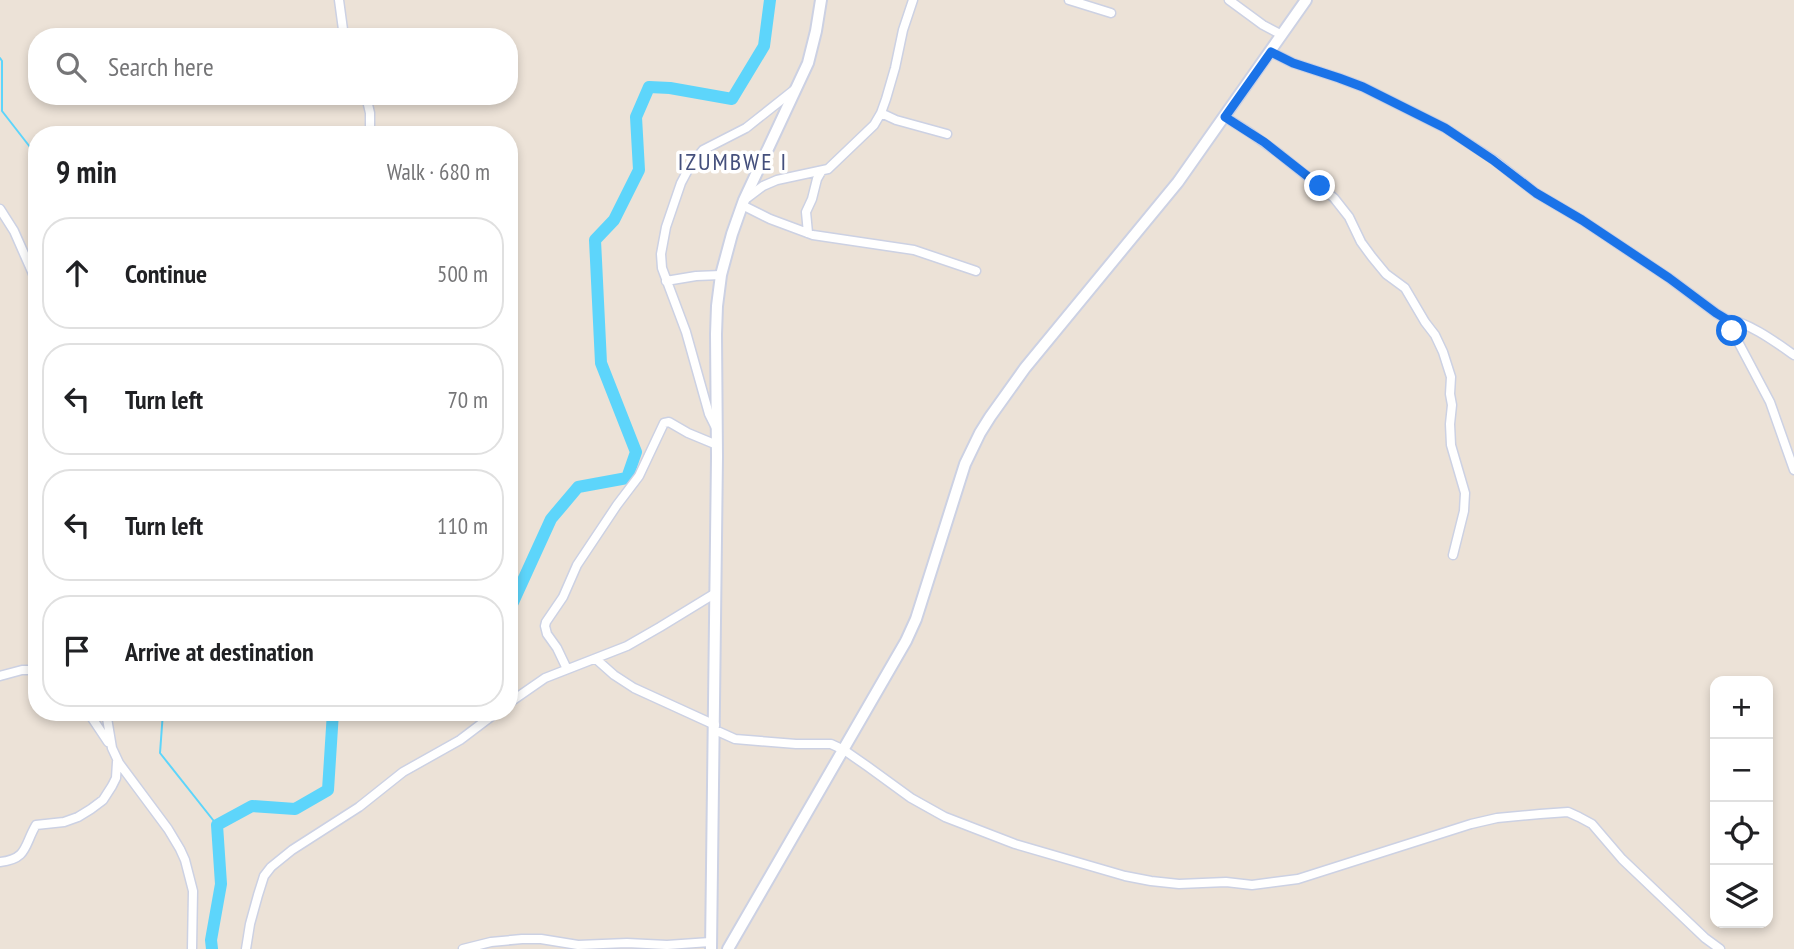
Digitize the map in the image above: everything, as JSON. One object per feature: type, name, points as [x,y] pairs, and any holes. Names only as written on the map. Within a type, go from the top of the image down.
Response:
[{"type":"main road","points":[[710,945],[715,727],[718,289],[743,203],[808,63],[821,0]]},
{"type":"main road","points":[[728,949],[900,653],[916,619],[965,464],[980,433],[1025,368],[1178,182],[1306,0]]},
{"type":"street","points":[[340,0],[343,28]]},
{"type":"street","points":[[913,0],[881,113],[874,125],[834,165],[821,172],[777,180],[763,186],[743,203],[770,219],[808,233],[925,252],[976,271]]},
{"type":"street","points":[[1069,0],[1111,13]]},
{"type":"street","points":[[1229,0],[1263,25],[1282,35]]},
{"type":"street","points":[[1271,52],[1293,63],[1363,87],[1445,128],[1536,193],[1669,278],[1716,313],[1750,328],[1794,355]]},
{"type":"street","points":[[716,429],[709,414],[686,332],[666,281],[661,261],[663,239],[673,204],[690,166],[703,150],[746,128],[774,108],[799,85]]},
{"type":"street","points":[[368,105],[370,126]]},
{"type":"street","points":[[881,113],[896,120],[947,134]]},
{"type":"street","points":[[1225,117],[1270,147],[1334,198],[1372,257],[1386,274],[1409,293],[1438,342],[1451,377],[1451,444],[1465,493],[1464,511],[1453,555]]},
{"type":"street","points":[[808,233],[806,212],[821,172]]},
{"type":"street","points":[[0,209],[14,231],[28,263]]},
{"type":"street","points":[[666,281],[721,275]]},
{"type":"street","points":[[1726,319],[1770,402],[1794,470]]},
{"type":"street","points":[[566,669],[557,648],[547,634],[546,621],[563,597],[576,565],[639,476],[664,423],[669,422],[717,446]]},
{"type":"street","points":[[518,697],[545,678],[639,639],[714,594]]},
{"type":"street","points":[[596,659],[634,688],[735,739],[828,743],[844,750],[911,798],[945,817],[1015,844],[1151,881],[1252,885],[1298,879],[1471,824],[1497,818],[1568,812],[1592,824],[1622,859],[1720,949]]},
{"type":"street","points":[[0,676],[28,670]]},
{"type":"street","points":[[94,721],[124,771],[168,829],[185,860],[193,891],[192,949]]},
{"type":"street","points":[[108,721],[112,748]]},
{"type":"street","points":[[246,949],[250,924],[264,876],[279,859],[359,807],[404,772],[460,740],[485,721]]},
{"type":"street","points":[[0,862],[11,861],[20,856],[36,825],[64,822],[78,817],[103,800],[116,778],[118,760]]},
{"type":"street","points":[[463,949],[491,942],[522,939],[541,939],[579,946],[627,943],[710,945]]},
{"type":"waterway","points":[[518,591],[551,519],[578,487],[627,478],[636,452],[601,363],[595,240],[614,220],[639,170],[636,117],[649,87],[732,99],[764,46],[770,0]]},
{"type":"waterway","points":[[0,58],[2,111],[28,144]]},
{"type":"waterway","points":[[162,721],[160,753],[217,825]]},
{"type":"waterway","points":[[212,949],[211,940],[221,884],[217,825],[252,806],[295,809],[328,790],[332,721]]},
{"type":"district","name":"IZUMBWE I","points":[[733,162]]},
{"type":"route","points":[[1320,186],[1264,142],[1225,117],[1271,52],[1282,59],[1363,87],[1445,128],[1536,193],[1669,278],[1726,319],[1732,331]]}]
